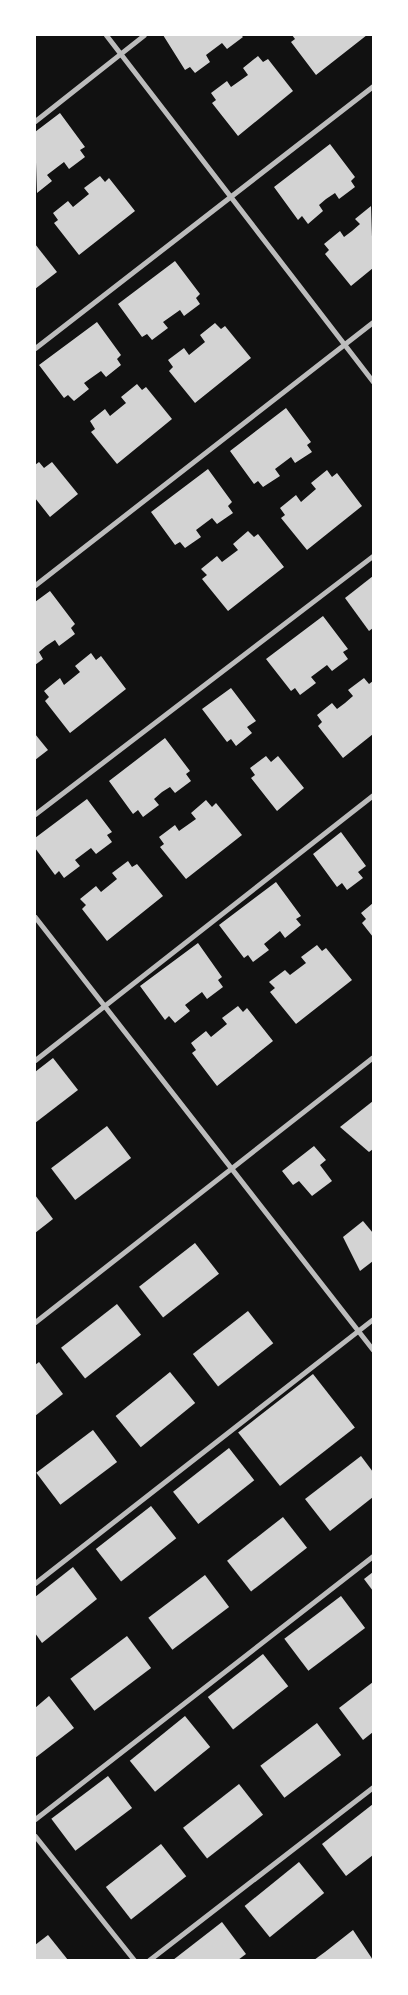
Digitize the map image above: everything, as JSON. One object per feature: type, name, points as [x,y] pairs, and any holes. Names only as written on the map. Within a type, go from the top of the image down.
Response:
[{"type":"street","points":[[106,35],[373,382]]},
{"type":"street","points":[[35,120],[144,35]]},
{"type":"street","points":[[35,348],[229,195],[373,86]]},
{"type":"street","points":[[35,585],[373,322]]},
{"type":"street","points":[[35,814],[373,556]]},
{"type":"street","points":[[35,1060],[373,794]]},
{"type":"street","points":[[35,917],[104,1007],[235,1170],[373,1350]]},
{"type":"street","points":[[35,1322],[235,1170],[373,1058]]},
{"type":"street","points":[[35,1583],[373,1319]]},
{"type":"street","points":[[35,1819],[373,1556]]},
{"type":"street","points":[[149,1960],[373,1787]]},
{"type":"street","points":[[35,1836],[134,1960]]},
{"type":"building","points":[[163,35],[241,35],[243,37],[227,49],[222,43],[206,55],[210,62],[195,73],[190,67],[185,70]]},
{"type":"building","points":[[292,35],[367,35],[316,75],[291,42],[295,39]]},
{"type":"building","points":[[258,56],[263,62],[268,59],[293,91],[238,136],[212,103],[216,100],[211,93],[227,81],[231,87],[248,75],[243,68]]},
{"type":"building","points":[[60,113],[85,147],[80,150],[85,157],[69,169],[64,162],[47,175],[52,181],[37,193],[35,132]]},
{"type":"building","points":[[330,144],[355,177],[351,181],[355,187],[339,199],[335,193],[326,199],[319,205],[323,211],[308,224],[302,216],[298,220],[274,187]]},
{"type":"building","points":[[100,176],[105,182],[109,178],[135,211],[79,255],[54,223],[58,220],[53,213],[68,201],[73,207],[89,194],[84,188]]},
{"type":"building","points":[[371,206],[373,268],[351,286],[325,254],[329,250],[324,244],[340,231],[344,237],[352,231],[360,224],[355,219]]},
{"type":"building","points":[[35,244],[57,272],[35,289]]},
{"type":"building","points":[[175,261],[200,294],[196,298],[200,304],[184,316],[180,310],[163,322],[168,328],[152,340],[147,334],[142,337],[118,304]]},
{"type":"building","points":[[97,322],[121,355],[117,359],[121,365],[106,377],[101,371],[84,383],[89,389],[74,401],[68,395],[64,398],[39,365]]},
{"type":"building","points":[[215,323],[221,329],[225,326],[251,358],[195,403],[169,371],[173,367],[168,360],[184,348],[189,355],[205,342],[200,335]]},
{"type":"building","points":[[137,384],[142,390],[146,387],[172,419],[117,464],[91,432],[95,429],[90,421],[105,409],[110,416],[126,403],[121,397]]},
{"type":"building","points":[[286,408],[311,442],[307,445],[312,452],[295,463],[291,457],[275,469],[280,476],[263,487],[258,481],[254,484],[230,451]]},
{"type":"building","points":[[39,462],[44,468],[52,462],[78,494],[50,517],[35,498],[35,465]]},
{"type":"building","points":[[208,469],[232,502],[228,506],[233,513],[217,524],[212,518],[196,530],[201,537],[185,548],[180,542],[175,545],[151,512]]},
{"type":"building","points":[[327,470],[332,477],[337,473],[362,506],[307,550],[281,518],[285,515],[280,508],[296,495],[301,502],[316,489],[311,483]]},
{"type":"building","points":[[248,531],[254,537],[258,534],[284,567],[228,611],[202,579],[207,575],[201,569],[217,556],[222,562],[238,550],[233,544]]},
{"type":"building","points":[[373,576],[373,628],[369,631],[345,598]]},
{"type":"building","points":[[50,591],[75,624],[71,628],[75,634],[59,646],[55,640],[46,646],[39,652],[43,659],[35,665],[35,602]]},
{"type":"building","points":[[323,616],[348,649],[343,652],[348,659],[332,671],[327,665],[311,677],[316,683],[300,695],[295,688],[291,691],[266,659]]},
{"type":"building","points":[[91,653],[96,660],[101,656],[126,689],[70,733],[45,701],[49,697],[44,691],[60,678],[64,685],[80,672],[75,666]]},
{"type":"building","points":[[364,678],[369,684],[373,681],[373,734],[343,758],[318,726],[322,722],[317,715],[332,703],[337,709],[345,703],[353,696],[348,690]]},
{"type":"building","points":[[231,688],[256,721],[247,727],[252,733],[236,746],[231,739],[227,742],[202,709]]},
{"type":"building","points":[[35,734],[48,750],[35,760]]},
{"type":"building","points":[[165,738],[190,771],[186,774],[191,781],[175,793],[170,787],[162,792],[154,799],[159,805],[143,817],[138,810],[133,814],[109,781]]},
{"type":"building","points":[[266,756],[271,762],[278,756],[304,788],[277,811],[251,778],[255,775],[250,768]]},
{"type":"building","points":[[87,799],[112,832],[107,835],[112,842],[96,854],[91,848],[75,860],[80,866],[64,878],[59,871],[55,875],[35,848],[35,838]]},
{"type":"building","points":[[206,800],[212,807],[216,803],[242,835],[186,879],[160,847],[164,844],[159,837],[175,825],[179,831],[196,819],[191,813]]},
{"type":"building","points":[[341,832],[366,866],[358,872],[363,878],[347,890],[342,883],[337,887],[313,854]]},
{"type":"building","points":[[128,861],[132,867],[137,864],[163,896],[107,941],[82,909],[86,905],[80,899],[96,886],[101,892],[117,879],[112,873]]},
{"type":"building","points":[[276,882],[301,916],[296,919],[301,925],[285,938],[280,931],[264,944],[269,950],[253,962],[248,955],[244,958],[219,925]]},
{"type":"building","points":[[373,903],[373,937],[362,923],[366,919],[361,913]]},
{"type":"building","points":[[198,943],[222,977],[218,980],[223,987],[207,999],[202,992],[185,1005],[190,1011],[175,1023],[169,1016],[165,1020],[140,986]]},
{"type":"building","points":[[317,945],[322,951],[326,948],[352,980],[296,1024],[270,992],[275,988],[269,982],[285,970],[290,975],[306,963],[301,957]]},
{"type":"building","points":[[238,1006],[243,1012],[247,1008],[273,1041],[217,1086],[192,1053],[196,1050],[191,1043],[206,1031],[211,1037],[227,1024],[222,1018]]},
{"type":"building","points":[[53,1058],[78,1090],[35,1123],[35,1072]]},
{"type":"building","points":[[373,1101],[373,1149],[369,1152],[340,1127]]},
{"type":"building","points":[[107,1126],[131,1158],[75,1200],[51,1168]]},
{"type":"building","points":[[314,1146],[326,1160],[320,1165],[332,1181],[312,1196],[299,1181],[293,1185],[282,1171]]},
{"type":"building","points":[[35,1195],[53,1219],[35,1233]]},
{"type":"building","points":[[363,1221],[373,1233],[373,1261],[360,1271],[343,1237]]},
{"type":"building","points":[[195,1243],[219,1274],[163,1317],[139,1287]]},
{"type":"building","points":[[117,1304],[141,1335],[85,1378],[61,1348]]},
{"type":"building","points":[[248,1311],[273,1343],[218,1386],[193,1354]]},
{"type":"building","points":[[39,1362],[63,1394],[35,1416],[35,1365]]},
{"type":"building","points":[[170,1372],[195,1403],[141,1447],[116,1416]]},
{"type":"building","points":[[313,1374],[355,1428],[280,1486],[238,1432]]},
{"type":"building","points":[[93,1430],[117,1462],[60,1505],[36,1473]]},
{"type":"building","points":[[229,1448],[254,1480],[198,1524],[173,1492]]},
{"type":"building","points":[[361,1456],[373,1472],[373,1497],[330,1531],[305,1499]]},
{"type":"building","points":[[151,1506],[176,1538],[121,1581],[96,1549]]},
{"type":"building","points":[[283,1517],[307,1548],[251,1591],[227,1561]]},
{"type":"building","points":[[73,1567],[97,1599],[42,1643],[35,1633],[35,1597]]},
{"type":"building","points":[[373,1572],[373,1591],[364,1579]]},
{"type":"building","points":[[205,1575],[229,1607],[172,1650],[148,1618]]},
{"type":"building","points":[[341,1596],[365,1628],[308,1671],[284,1639]]},
{"type":"building","points":[[127,1636],[151,1668],[94,1711],[70,1679]]},
{"type":"building","points":[[263,1654],[288,1686],[233,1729],[208,1697]]},
{"type":"building","points":[[373,1682],[373,1732],[363,1740],[339,1708]]},
{"type":"building","points":[[49,1696],[74,1728],[35,1758],[35,1708]]},
{"type":"building","points":[[185,1716],[210,1747],[155,1792],[130,1761]]},
{"type":"building","points":[[317,1723],[341,1755],[284,1798],[260,1766]]},
{"type":"building","points":[[108,1776],[132,1808],[75,1851],[51,1819]]},
{"type":"building","points":[[239,1784],[263,1815],[207,1858],[183,1828]]},
{"type":"building","points":[[373,1804],[373,1855],[346,1876],[322,1844]]},
{"type":"building","points":[[161,1844],[186,1876],[131,1919],[106,1887]]},
{"type":"building","points":[[299,1862],[324,1893],[270,1937],[245,1906]]},
{"type":"building","points":[[222,1922],[246,1954],[238,1960],[173,1960]]},
{"type":"building","points":[[353,1930],[373,1960],[314,1960],[325,1952]]},
{"type":"building","points":[[48,1935],[68,1960],[35,1960],[35,1945]]}]
